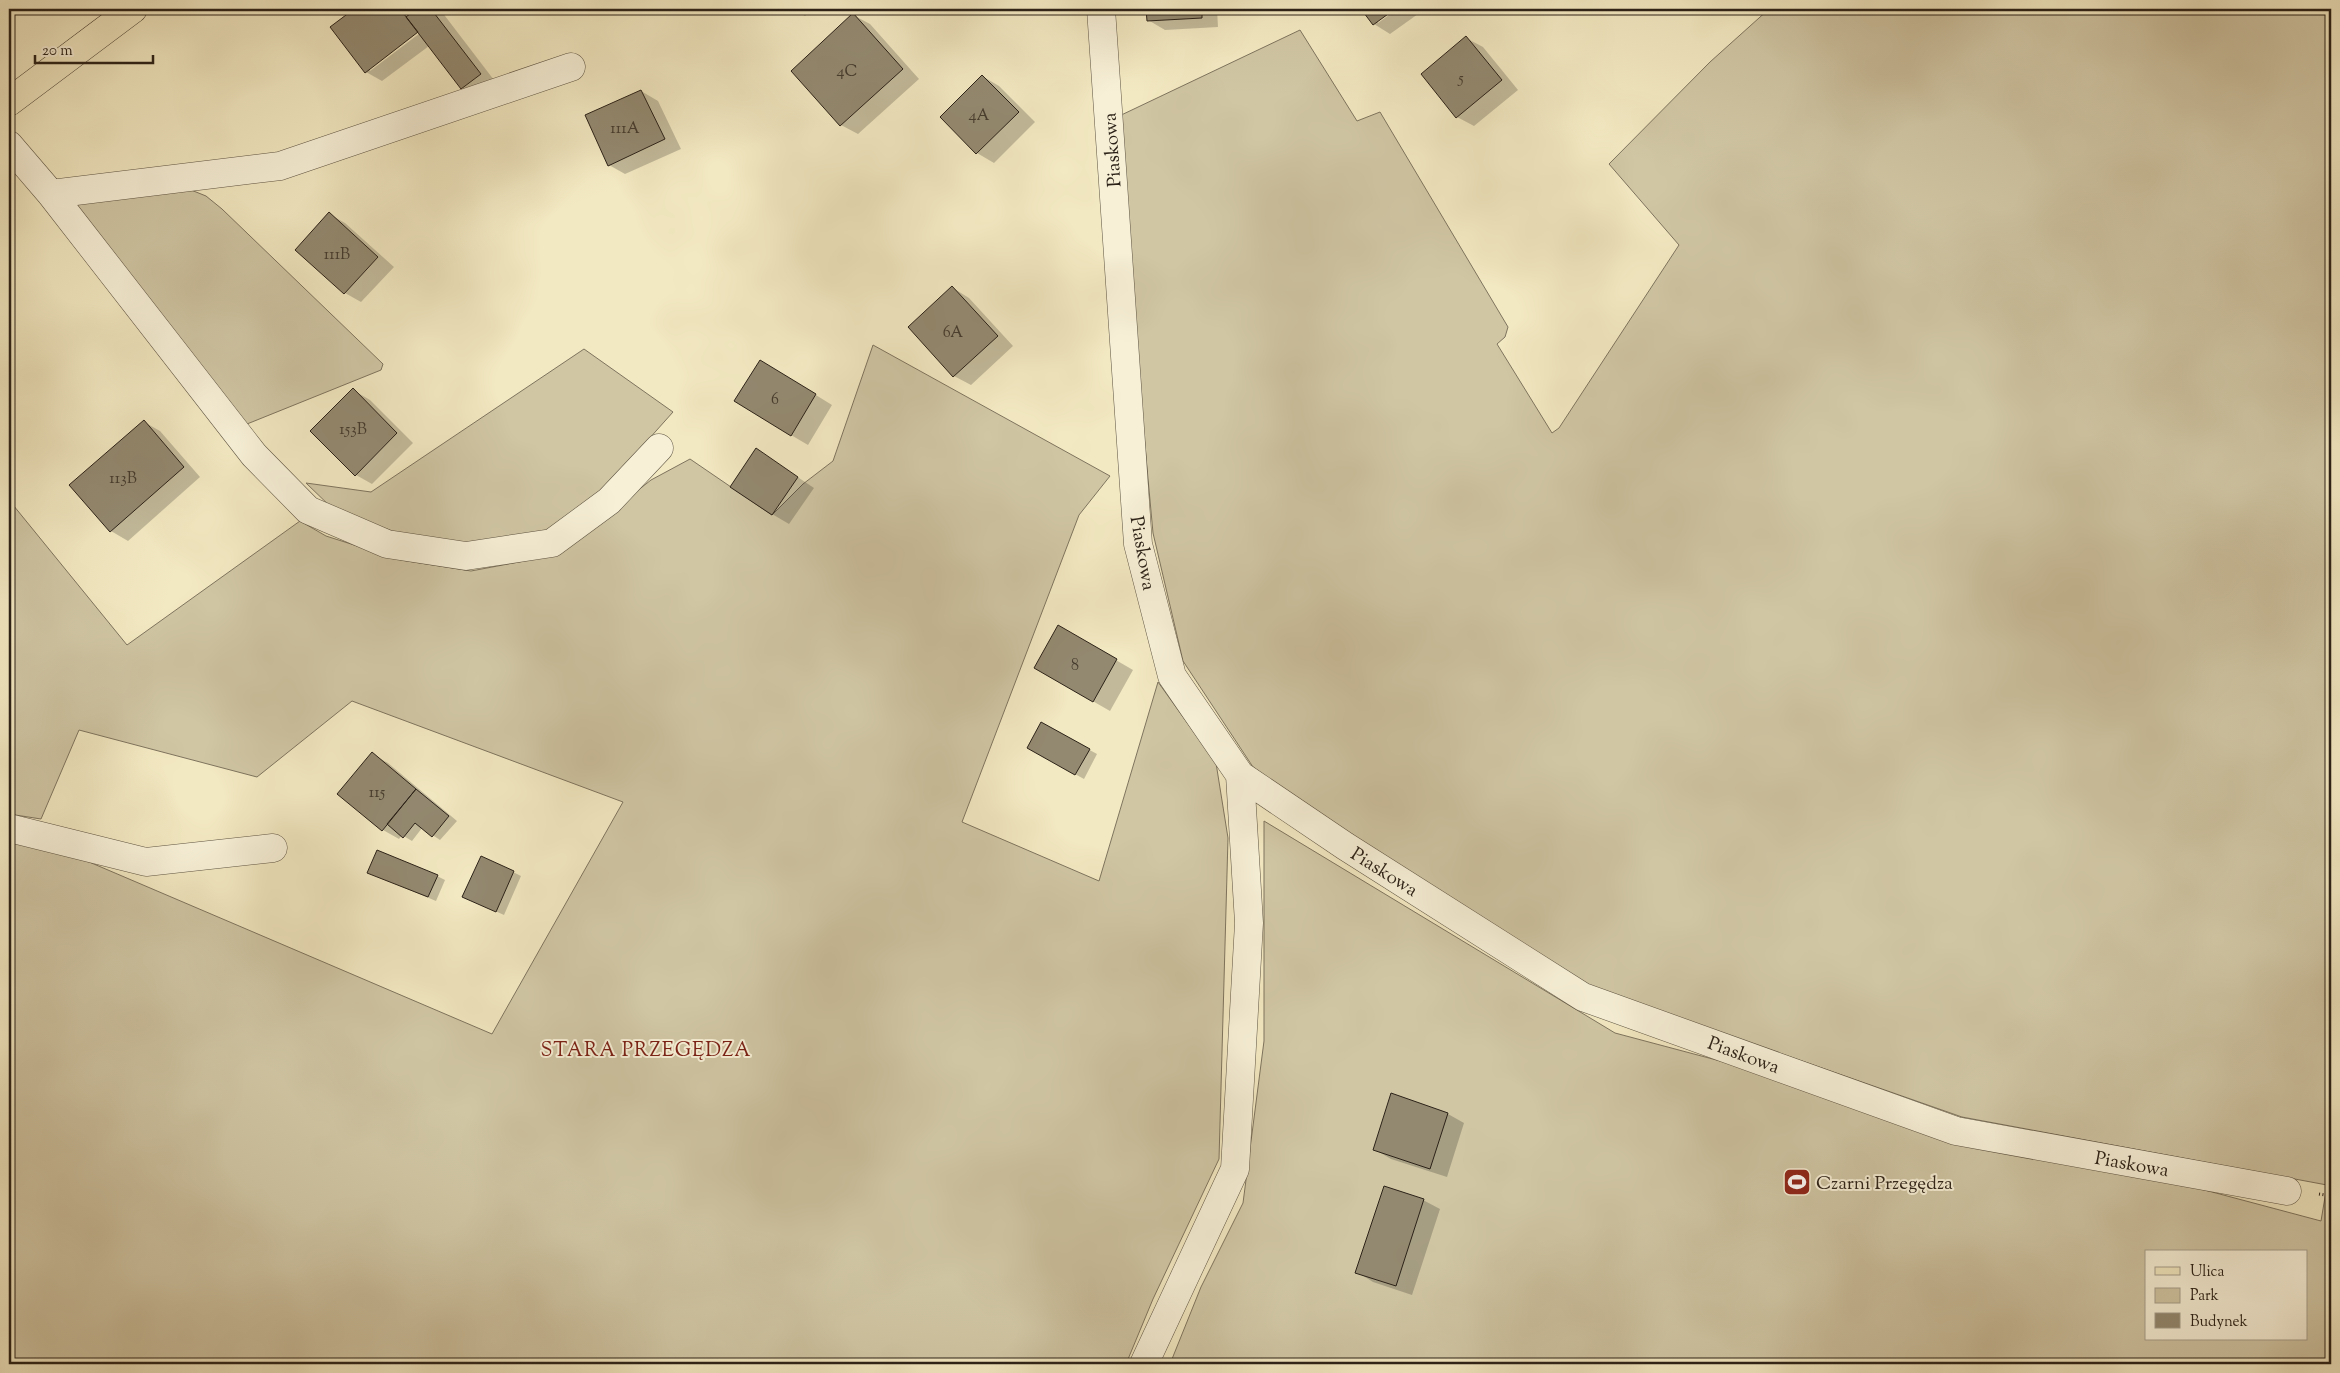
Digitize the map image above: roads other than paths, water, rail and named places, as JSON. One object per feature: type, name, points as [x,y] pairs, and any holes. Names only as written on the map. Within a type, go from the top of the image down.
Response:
[{"type":"main road","points":[[9,102],[133,9]]},
{"type":"street","name":"Piaskowa","points":[[1101,9],[1138,544],[1172,676],[1240,775],[1345,846],[1583,997],[1956,1131],[2287,1191]]},
{"type":"street","points":[[51,194],[280,166],[571,68]]},
{"type":"street","points":[[9,145],[51,194],[254,455],[308,510],[387,544],[466,556],[552,543],[610,501],[659,448]]},
{"type":"street","points":[[1144,1364],[1235,1169],[1249,923],[1240,775]]},
{"type":"street","points":[[9,828],[146,862],[273,848]]},
{"type":"waterway","points":[[2330,1364],[2331,1356]]},
{"type":"place","name":"Czarni Przegędza","points":[[1797,1182]]},
{"type":"district","name":"STARA PRZEGĘDZA","points":[[646,1049]]}]
